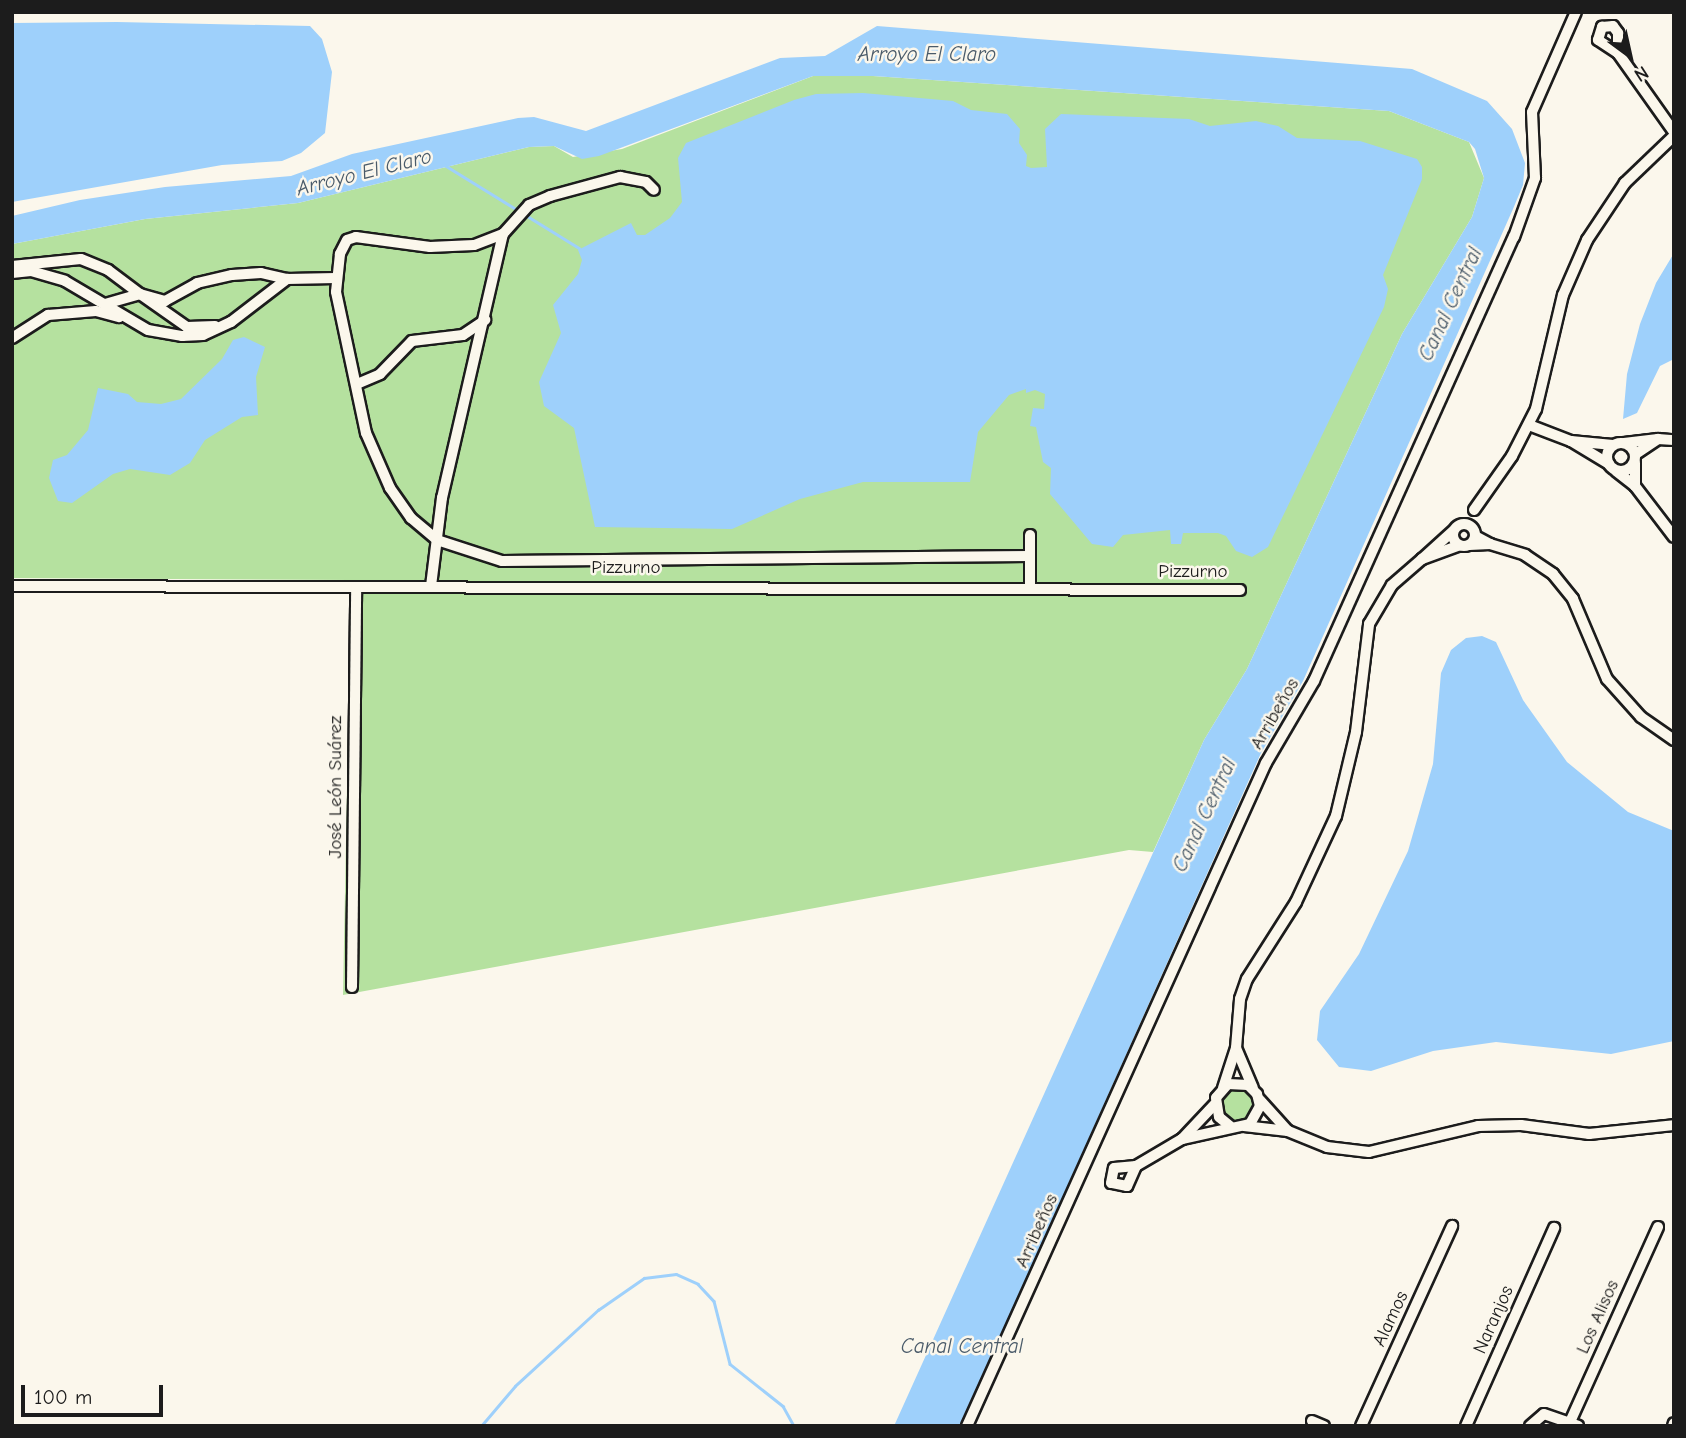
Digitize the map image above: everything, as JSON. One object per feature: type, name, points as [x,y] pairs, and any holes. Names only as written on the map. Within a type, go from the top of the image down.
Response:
[{"type":"street","name":"Arribeños","points":[[967,1426],[1266,763],[1314,681],[1514,237],[1535,178],[1532,111],[1576,12]]},
{"type":"street","points":[[1182,1139],[1215,1104],[1223,1088],[1236,1048],[1240,999],[1247,979],[1302,892],[1336,816],[1356,732],[1369,624],[1392,585],[1474,510],[1529,425],[1545,382],[1563,295],[1583,247],[1625,183],[1674,134],[1618,53]]},
{"type":"street","points":[[654,190],[646,182],[620,177],[550,196],[526,208],[503,234],[474,245],[430,247],[356,237],[347,240],[336,278],[366,433],[390,488],[411,518],[437,540],[502,561],[1029,556]]},
{"type":"street","points":[[431,586],[442,498],[503,234]]},
{"type":"street","points":[[12,266],[81,259],[107,270],[187,327],[231,322]]},
{"type":"street","points":[[12,273],[31,271],[65,281],[149,330],[182,336],[203,335],[231,322],[287,279]]},
{"type":"street","points":[[105,304],[140,294],[165,301],[197,283],[232,275],[261,273],[287,279],[336,278]]},
{"type":"street","points":[[12,338],[48,315],[96,311],[127,319]]},
{"type":"street","points":[[357,384],[380,374],[412,341],[463,335],[485,319]]},
{"type":"street","points":[[1529,425],[1572,441],[1612,468],[1635,486],[1674,537]]},
{"type":"street","points":[[1572,441],[1619,444],[1658,439],[1674,440]]},
{"type":"street","points":[[1612,468],[1629,469],[1635,458],[1658,439]]},
{"type":"street","points":[[1619,444],[1635,458],[1635,486]]},
{"type":"street","points":[[1612,468],[1607,456],[1619,444]]},
{"type":"street","points":[[1469,539],[1474,510]]},
{"type":"street","points":[[1456,528],[1469,539],[1525,555],[1553,574],[1573,599],[1607,679],[1641,717],[1674,740]]},
{"type":"street","points":[[1456,528],[1469,539]]},
{"type":"street","points":[[1030,535],[1030,588]]},
{"type":"street","points":[[1422,559],[1469,539]]},
{"type":"street","name":"Pizzurno","points":[[12,586],[1240,590]]},
{"type":"street","name":"José León Suárez","points":[[352,987],[356,587]]},
{"type":"street","points":[[1236,1048],[1259,1100],[1288,1131]]},
{"type":"street","points":[[1223,1088],[1235,1083],[1253,1089]]},
{"type":"street","points":[[1243,1126],[1258,1113],[1259,1100]]},
{"type":"street","points":[[1215,1104],[1219,1117],[1230,1126]]},
{"type":"street","points":[[1136,1166],[1182,1139],[1230,1126],[1288,1131],[1327,1147],[1369,1152],[1478,1126],[1521,1125],[1589,1134],[1674,1125]]},
{"type":"street","name":"Alamos","points":[[1361,1426],[1452,1226]]},
{"type":"street","name":"Los Alisos","points":[[1574,1424],[1658,1227]]},
{"type":"street","name":"Naranjos","points":[[1466,1426],[1554,1228]]},
{"type":"street","points":[[1530,1426],[1544,1414],[1574,1424]]},
{"type":"street","points":[[1312,1421],[1324,1426]]},
{"type":"green space","points":[[813,76],[873,76],[1389,111],[1469,142],[1484,178],[1472,217],[1402,334],[1247,669],[1204,740],[1153,852],[1129,850],[343,995],[351,580],[12,578],[12,244],[145,219],[298,203],[529,147],[554,146],[573,157],[622,149]]},
{"type":"green space","points":[[1236,1086],[1249,1091],[1254,1104],[1249,1117],[1236,1122],[1223,1117],[1218,1104],[1223,1091]]},
{"type":"water","points":[[12,23],[310,26],[322,39],[332,72],[325,133],[301,153],[282,161],[222,165],[12,202]]},
{"type":"water","points":[[877,26],[1412,69],[1487,101],[1512,129],[1525,163],[1523,185],[1513,209],[1303,681],[1261,753],[960,1426],[894,1426],[1204,740],[1247,669],[1402,334],[1472,217],[1484,178],[1475,149],[1469,142],[1389,111],[873,76],[813,76],[599,156],[582,159],[554,146],[529,147],[298,203],[145,219],[12,244],[12,216],[80,200],[165,187],[291,176],[352,154],[518,118],[534,117],[586,131],[780,58],[825,56]]},
{"type":"water","points":[[863,93],[953,101],[971,110],[1007,114],[1020,129],[1019,143],[1027,155],[1026,166],[1031,168],[1047,167],[1045,129],[1061,114],[1189,119],[1210,126],[1256,121],[1278,126],[1297,138],[1360,141],[1417,159],[1422,167],[1422,179],[1383,275],[1388,289],[1384,307],[1268,547],[1252,557],[1236,551],[1226,536],[1218,533],[1183,533],[1181,544],[1171,544],[1170,530],[1123,535],[1113,547],[1092,544],[1050,494],[1051,468],[1043,462],[1036,427],[1030,426],[1033,408],[1044,409],[1045,394],[1035,390],[1026,393],[1026,389],[1009,395],[978,432],[970,482],[863,482],[800,499],[732,529],[595,527],[574,428],[544,406],[539,382],[561,333],[553,305],[578,274],[582,260],[578,250],[631,223],[637,235],[645,235],[670,218],[682,202],[678,158],[686,143],[794,100],[816,94]]},
{"type":"water","points":[[1674,253],[1674,359],[1660,366],[1637,413],[1623,419],[1627,374],[1640,324],[1656,283]]},
{"type":"water","points":[[244,337],[265,347],[256,377],[258,415],[242,417],[205,440],[190,463],[170,475],[130,469],[113,474],[72,503],[58,501],[49,478],[53,460],[67,455],[88,430],[98,388],[128,394],[137,402],[161,404],[181,399],[222,359],[233,340]]},
{"type":"water","points":[[1482,636],[1496,642],[1523,700],[1567,762],[1628,812],[1674,831],[1674,1041],[1611,1054],[1496,1042],[1433,1051],[1371,1071],[1339,1067],[1317,1040],[1320,1011],[1359,954],[1408,851],[1433,764],[1441,673],[1451,650],[1466,638]]},
{"type":"waterway","name":"Arroyo El Claro","points":[[443,164],[579,248]]},
{"type":"waterway","points":[[481,1426],[515,1386],[598,1310],[644,1278],[676,1274],[698,1284],[714,1301],[730,1364],[783,1406],[794,1426]]},
{"type":"water label","name":"Canal Central","points":[[1450,304]]},
{"type":"water label","name":"Canal Central","points":[[1204,815]]},
{"type":"water label","name":"Canal Central","points":[[962,1346]]}]
